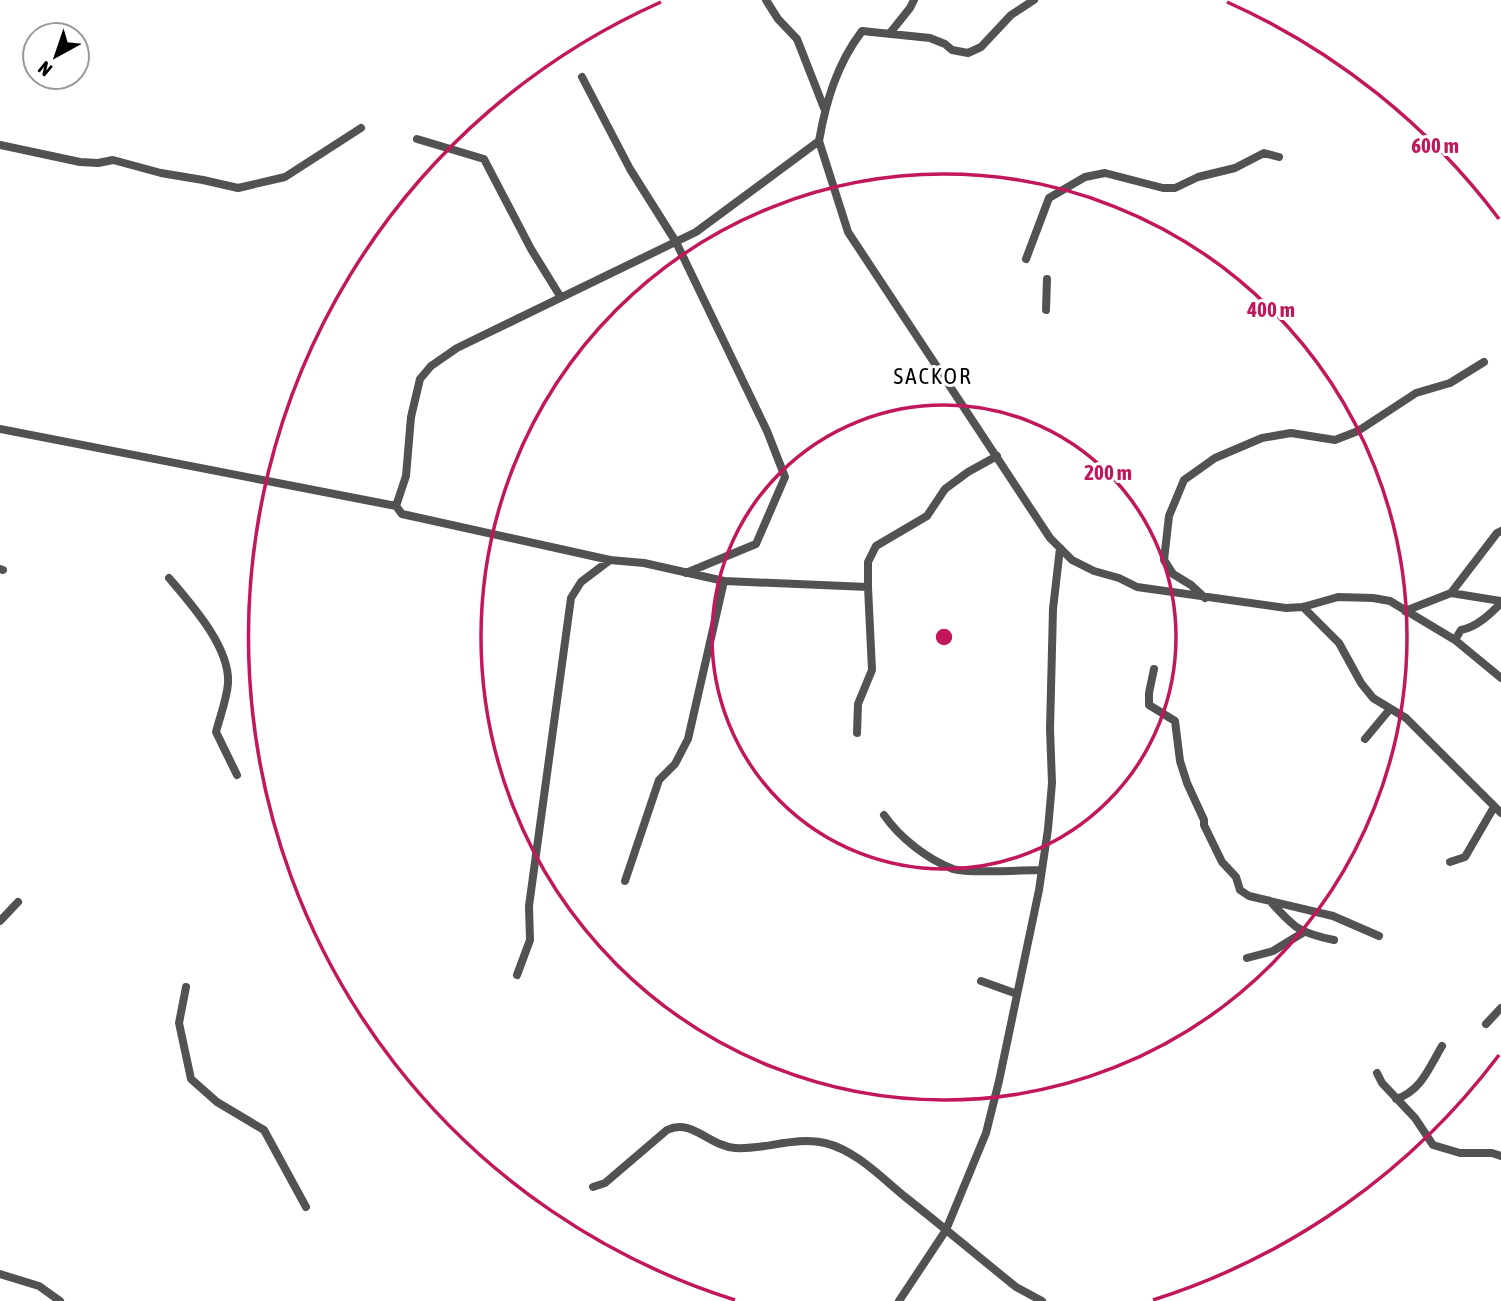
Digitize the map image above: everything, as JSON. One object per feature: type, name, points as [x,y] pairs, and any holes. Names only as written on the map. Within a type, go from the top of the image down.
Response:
[{"type":"street","points":[[766,0],[778,19],[797,38],[824,108]]},
{"type":"street","points":[[890,33],[914,0]]},
{"type":"street","points":[[1034,0],[1012,15],[981,47],[968,53],[952,50],[930,38],[862,31],[839,66],[824,108],[819,141],[848,232],[1050,538],[1072,561],[1137,587],[1286,608],[1303,607],[1338,597],[1390,601],[1455,640],[1501,678]]},
{"type":"street","points":[[582,77],[630,169],[676,242],[767,431],[785,477],[756,544],[686,573]]},
{"type":"street","points":[[0,145],[80,162],[113,160],[161,173],[238,188],[285,177],[361,128]]},
{"type":"street","points":[[417,139],[484,159],[531,249],[560,296]]},
{"type":"street","points":[[396,506],[406,476],[411,417],[421,379],[431,366],[457,348],[696,232],[819,141]]},
{"type":"street","points":[[1026,259],[1049,198],[1085,177],[1105,173],[1163,188],[1175,188],[1198,177],[1235,168],[1264,153],[1279,157]]},
{"type":"street","points":[[1046,310],[1047,279]]},
{"type":"street","points":[[1205,598],[1173,574],[1164,560],[1169,516],[1184,480],[1215,458],[1262,438],[1291,433],[1335,440],[1359,431],[1416,393],[1450,383],[1484,362]]},
{"type":"street","points":[[0,429],[158,464],[396,506],[402,514],[610,560],[724,580],[868,587]]},
{"type":"street","points":[[857,733],[858,704],[872,670],[868,562],[876,546],[927,516],[946,489],[968,472],[997,456]]},
{"type":"street","points":[[1405,611],[1451,593],[1501,531]]},
{"type":"street","points":[[899,1301],[946,1230],[986,1133],[1017,994],[1048,829],[1052,783],[1050,730],[1053,609],[1060,548]]},
{"type":"street","points":[[517,975],[530,940],[529,906],[571,598],[581,582],[610,560]]},
{"type":"street","points":[[169,578],[208,625],[226,666],[228,683],[216,732],[237,775]]},
{"type":"street","points":[[625,881],[659,780],[675,764],[688,739],[724,580]]},
{"type":"street","points":[[1451,593],[1501,602]]},
{"type":"street","points":[[1419,618],[1428,602]]},
{"type":"street","points":[[1455,640],[1461,630],[1480,621],[1501,602]]},
{"type":"street","points":[[1303,607],[1339,643],[1361,683],[1373,698],[1406,718],[1498,810],[1465,857],[1450,862]]},
{"type":"street","points":[[1154,669],[1149,705],[1175,720],[1180,761],[1187,783],[1222,862],[1236,877],[1240,890],[1249,896],[1333,916],[1379,936]]},
{"type":"street","points":[[1365,739],[1390,709]]},
{"type":"street","points":[[884,815],[893,828],[921,852],[955,870],[1042,870]]},
{"type":"street","points":[[1269,900],[1293,926],[1304,932],[1334,940]]},
{"type":"street","points":[[0,921],[18,902]]},
{"type":"street","points":[[1247,958],[1273,951],[1304,932]]},
{"type":"street","points":[[981,981],[1017,994]]},
{"type":"street","points":[[186,987],[178,1023],[191,1079],[217,1102],[264,1130],[306,1207]]},
{"type":"street","points":[[1486,1024],[1501,1008]]},
{"type":"street","points":[[1396,1099],[1410,1095],[1418,1086],[1442,1046]]},
{"type":"street","points":[[1377,1073],[1382,1083],[1415,1118],[1433,1144],[1460,1153],[1492,1153],[1501,1156]]},
{"type":"street","points":[[593,1187],[605,1183],[675,1126],[685,1125],[715,1142],[733,1148],[809,1140],[827,1143],[858,1158],[1016,1287],[1042,1301]]},
{"type":"street","points":[[0,1274],[39,1286],[60,1301]]},
{"type":"district","name":"SACKOR","points":[[933,376]]}]
